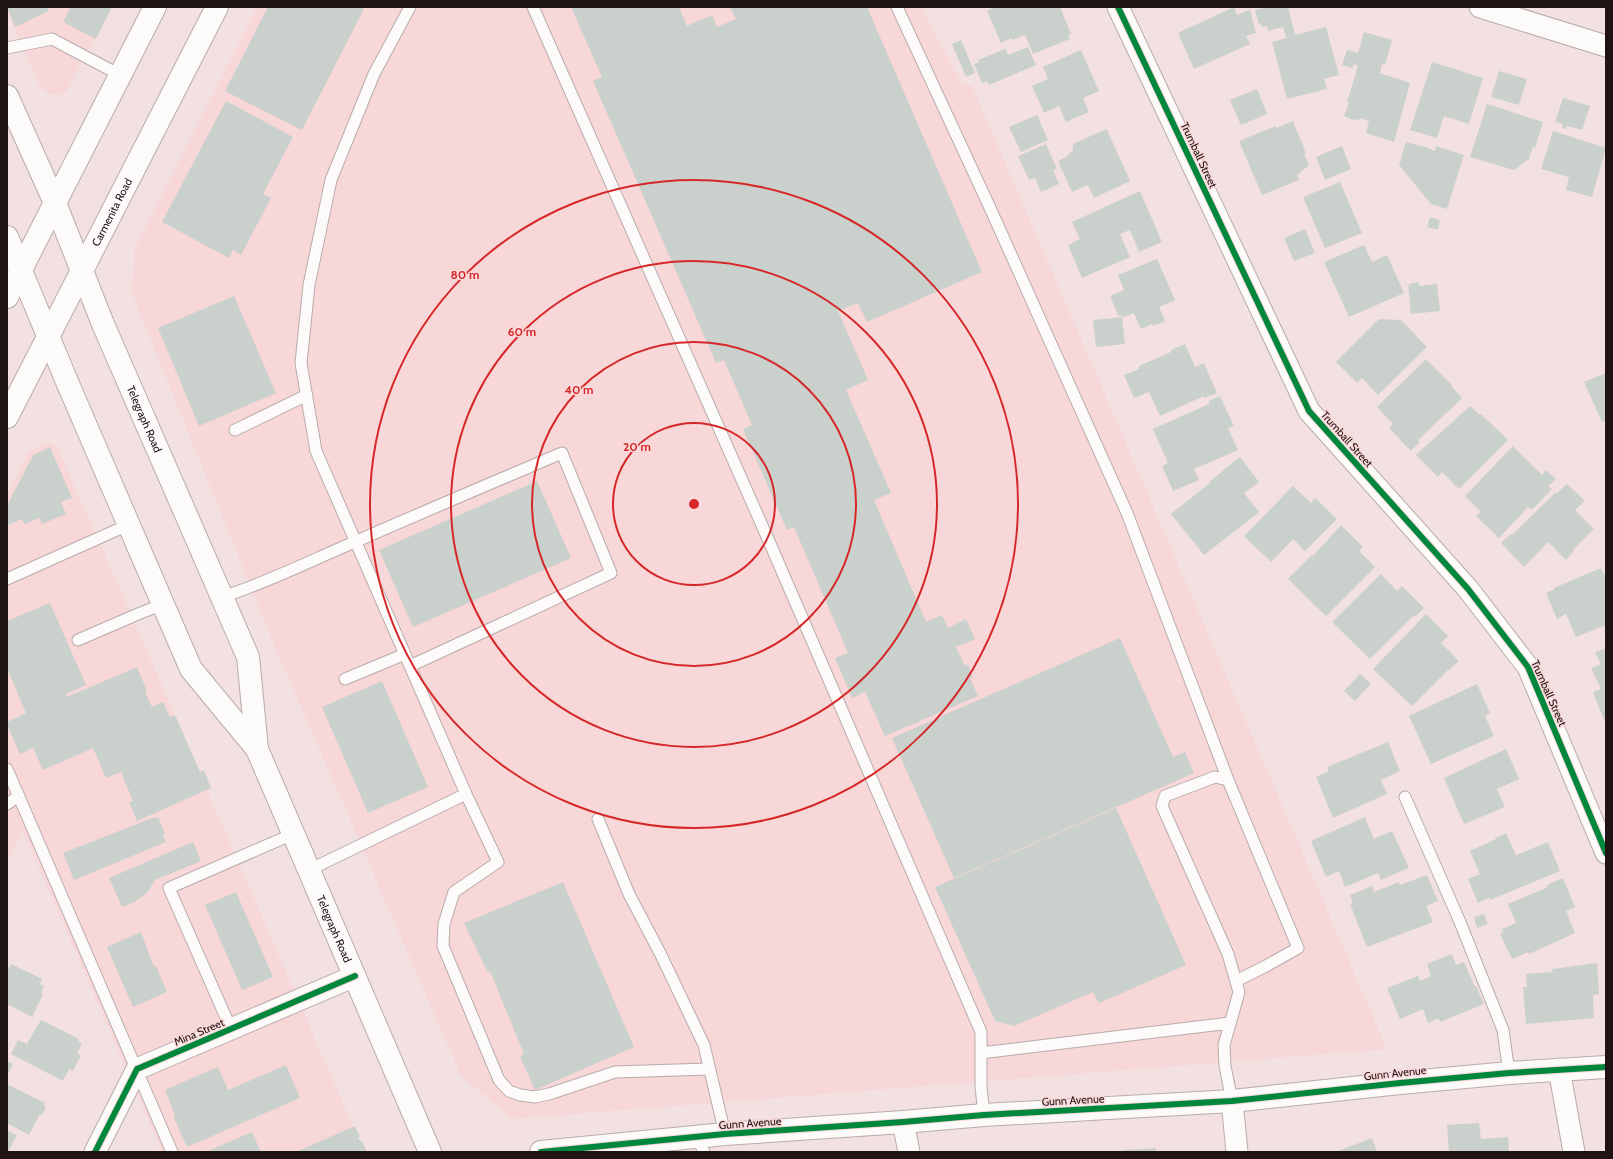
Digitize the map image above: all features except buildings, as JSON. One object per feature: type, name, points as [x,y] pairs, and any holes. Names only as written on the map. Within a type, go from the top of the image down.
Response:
[{"type":"main road","points":[[7,297],[155,7]]},
{"type":"main road","name":"Carmenita Road","points":[[7,417],[216,7]]},
{"type":"main road","name":"Telegraph Road","points":[[7,96],[55,204],[81,272],[248,657],[257,749]]},
{"type":"main road","name":"Telegraph Road","points":[[7,237],[128,525],[191,669],[257,749],[430,1152]]},
{"type":"main road","name":"Gunn Avenue","points":[[541,1152],[700,1144],[725,1134],[984,1115],[1232,1101],[1508,1073],[1606,1067]]},
{"type":"street","name":"Trumball Street","points":[[1118,7],[1308,411],[1468,589],[1528,667],[1606,853]]},
{"type":"street","points":[[1480,7],[1606,46]]},
{"type":"street","name":"Mina Street","points":[[137,1069],[355,976]]},
{"type":"street","points":[[95,1152],[137,1069]]},
{"type":"street","points":[[1559,1069],[1574,1152]]},
{"type":"street","points":[[1232,1101],[1237,1152]]},
{"type":"street","points":[[903,1122],[909,1152]]},
{"type":"lane","points":[[410,7],[374,74],[331,180],[309,285],[301,363],[316,450],[466,794],[498,862],[454,892],[444,924],[443,946],[499,1080],[509,1091],[520,1095],[535,1097],[549,1094],[615,1072],[710,1070]]},
{"type":"lane","points":[[533,7],[772,548],[981,1032],[981,1087],[984,1115]]},
{"type":"lane","points":[[897,7],[991,210],[1127,513],[1228,780],[1298,948],[1236,981]]},
{"type":"lane","points":[[7,48],[52,39],[120,75]]},
{"type":"lane","points":[[235,430],[307,395]]},
{"type":"lane","points":[[222,597],[298,568],[562,453],[611,573],[410,666]]},
{"type":"lane","points":[[7,579],[128,525]]},
{"type":"lane","points":[[78,640],[163,604]]},
{"type":"lane","points":[[345,679],[405,654]]},
{"type":"lane","points":[[7,769],[172,1152]]},
{"type":"lane","points":[[1228,780],[1215,776],[1165,796],[1162,806],[1228,954],[1239,992],[1224,1045],[1225,1066],[1232,1101]]},
{"type":"lane","points":[[309,870],[466,794]]},
{"type":"lane","points":[[7,804],[19,796]]},
{"type":"lane","points":[[1405,797],[1460,922],[1503,1030],[1508,1073]]},
{"type":"lane","points":[[598,819],[629,894],[660,953],[704,1045],[725,1134]]},
{"type":"lane","points":[[231,1029],[169,888],[293,834]]},
{"type":"lane","points":[[981,1053],[1230,1023]]},
{"type":"shaded area","points":[[7,7],[111,7],[66,92],[60,95],[50,94],[40,87],[7,11]]},
{"type":"shaded area","points":[[257,7],[921,7],[962,83],[972,86],[1387,1049],[512,1119],[461,1076],[270,635],[132,293],[135,248]]},
{"type":"shaded area","points":[[46,443],[52,443],[57,447],[112,570],[364,1152],[162,1152],[23,831],[7,860],[7,495],[30,450]]},
{"type":"cycle path","points":[[1118,7],[1309,411],[1468,589],[1528,667],[1606,853]]},
{"type":"cycle path","points":[[95,1152],[137,1069],[355,976]]},
{"type":"cycle path","points":[[541,1152],[725,1134],[984,1115],[1232,1101],[1509,1073],[1606,1067]]}]
